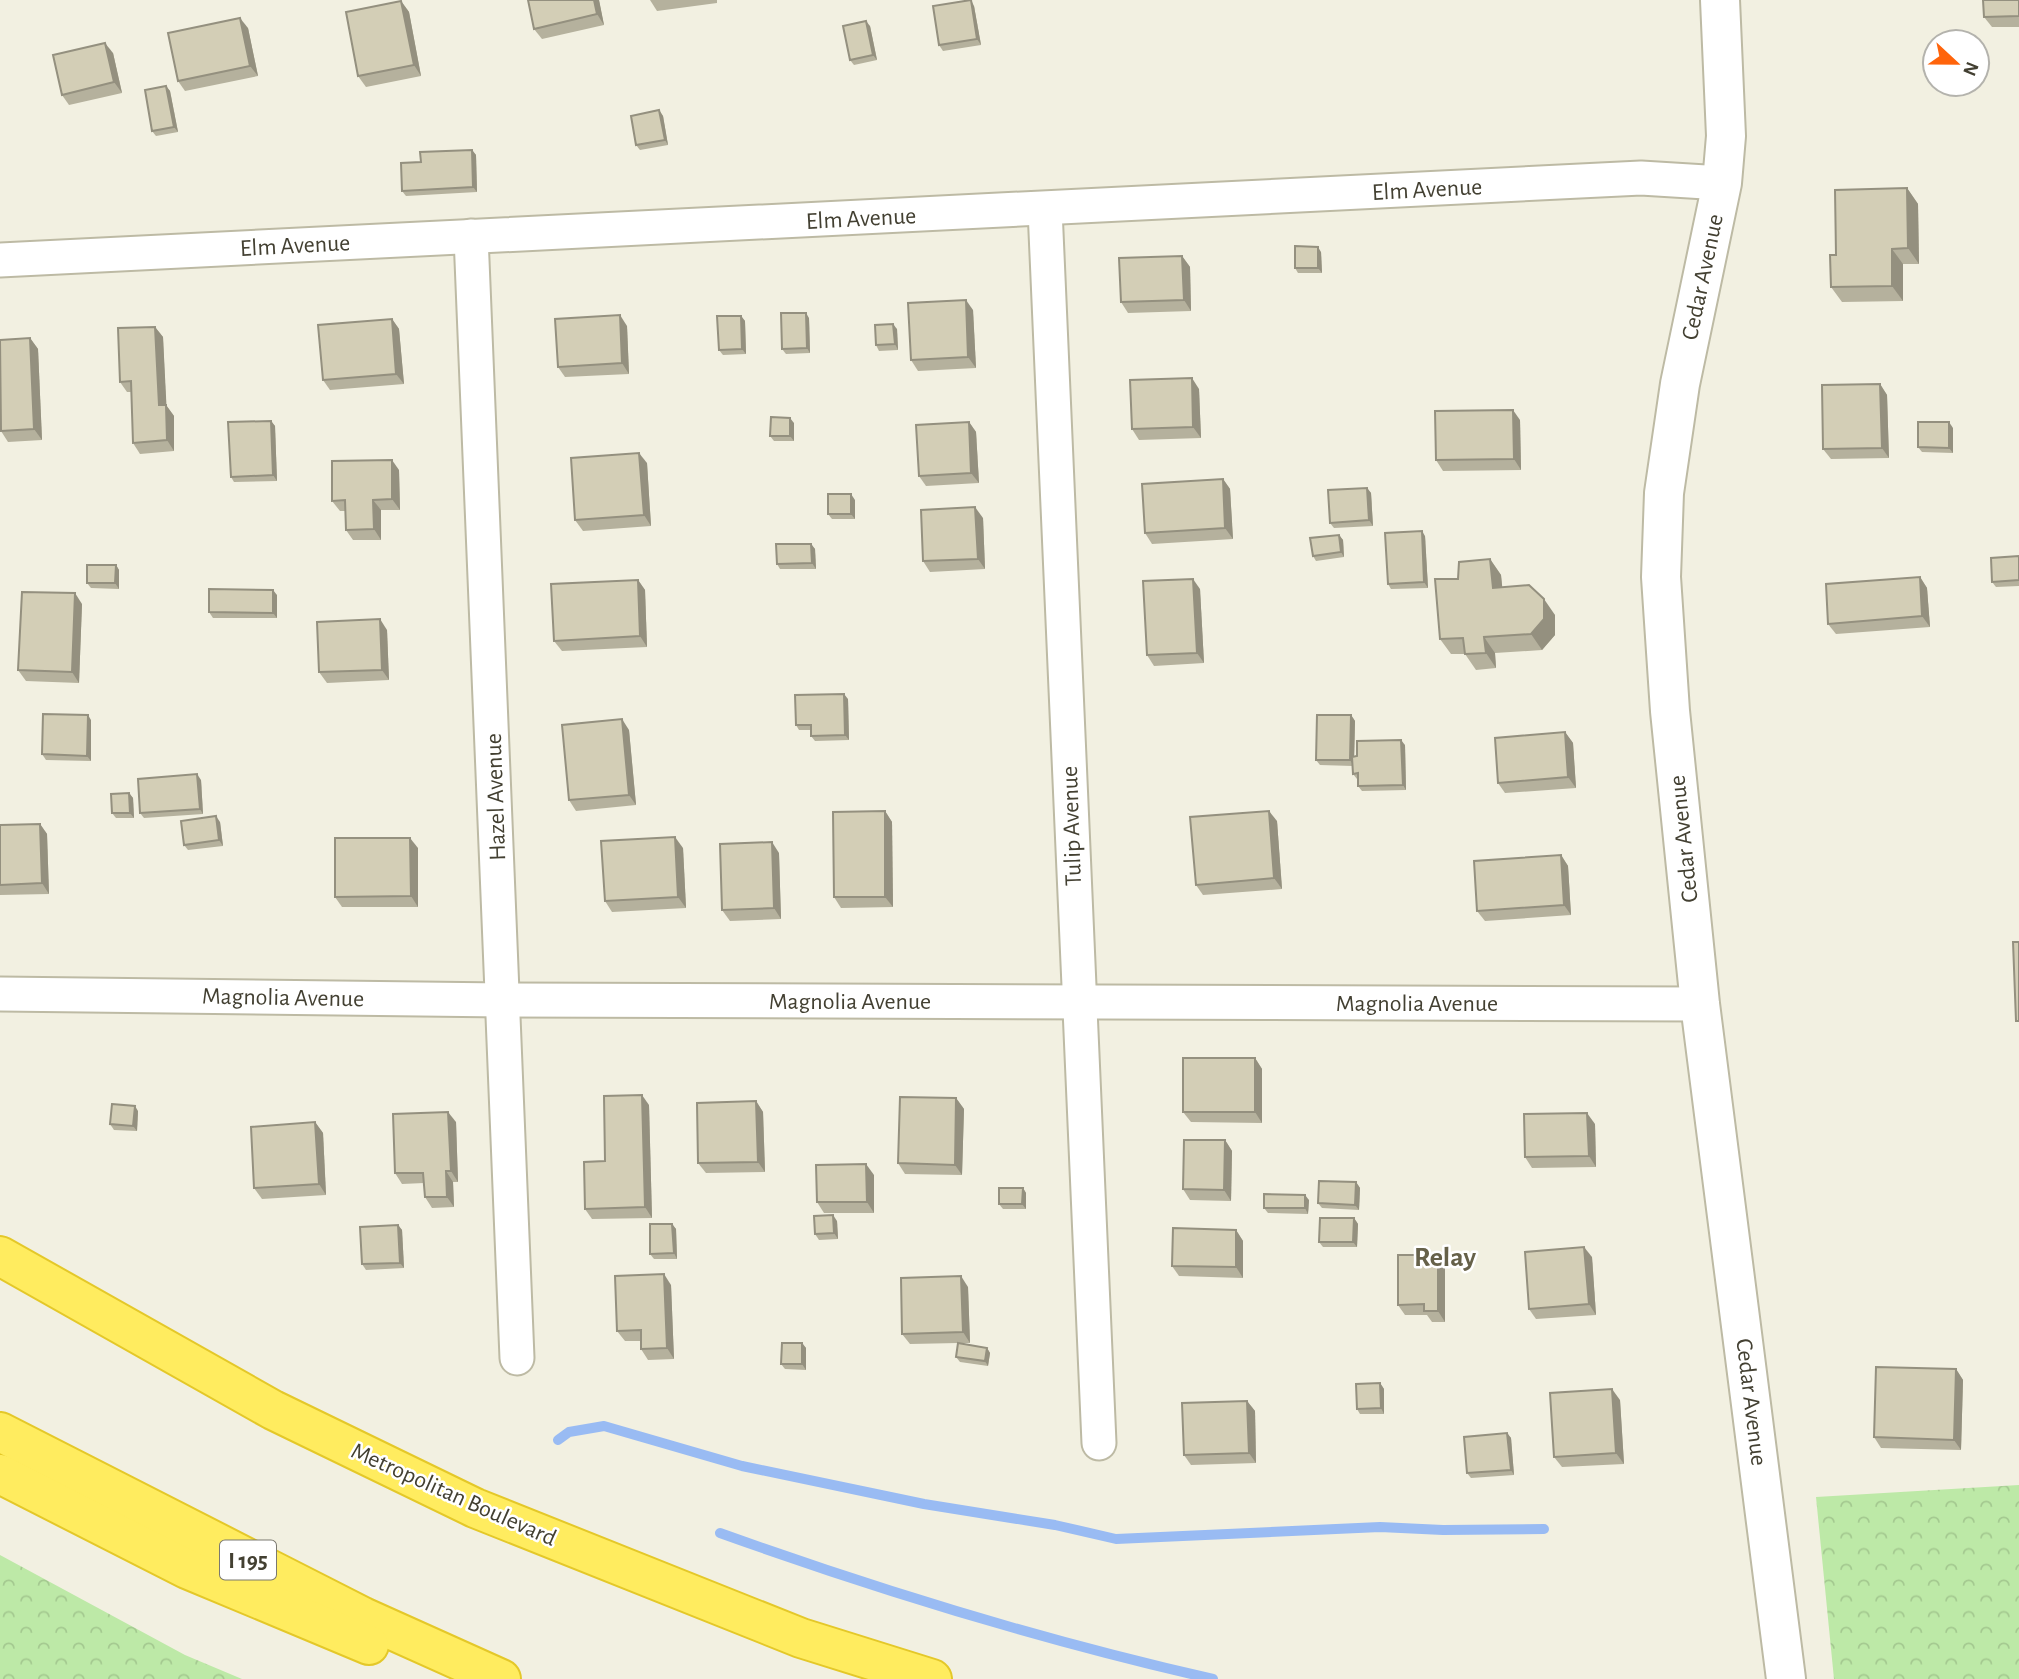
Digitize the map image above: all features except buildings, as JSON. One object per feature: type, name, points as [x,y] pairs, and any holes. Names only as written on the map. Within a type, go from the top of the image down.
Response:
[{"type":"highway","points":[[0,1244],[119,1322]]},
{"type":"highway","name":"Metropolitan Boulevard","points":[[0,1256],[273,1410],[475,1508],[801,1638],[932,1679]]},
{"type":"highway","name":"I 195","points":[[0,1432],[339,1605],[500,1679]]},
{"type":"highway","points":[[0,1474],[187,1569],[353,1639],[459,1679]]},
{"type":"street","name":"Cedar Avenue","points":[[1720,0],[1726,136],[1722,183],[1679,384],[1664,493],[1661,577],[1670,711],[1700,1004],[1786,1679]]},
{"type":"street","name":"Elm Avenue","points":[[0,260],[1641,178],[1722,183]]},
{"type":"street","name":"Tulip Avenue","points":[[1045,209],[1099,1443]]},
{"type":"street","name":"Hazel Avenue","points":[[471,236],[517,1358]]},
{"type":"street","name":"Magnolia Avenue","points":[[0,994],[504,1000],[1700,1004]]},
{"type":"green space","points":[[2019,1485],[2019,1679],[1834,1679],[1816,1497]]},
{"type":"green space","points":[[0,1555],[185,1655],[242,1679],[0,1679]]},
{"type":"waterway","points":[[558,1440],[569,1432],[604,1426],[742,1466],[924,1504],[1055,1525],[1116,1539],[1380,1527],[1443,1530],[1544,1529]]},
{"type":"waterway","points":[[720,1533],[964,1614],[1213,1679]]},
{"type":"district","name":"Relay","points":[[1445,1256]]}]
